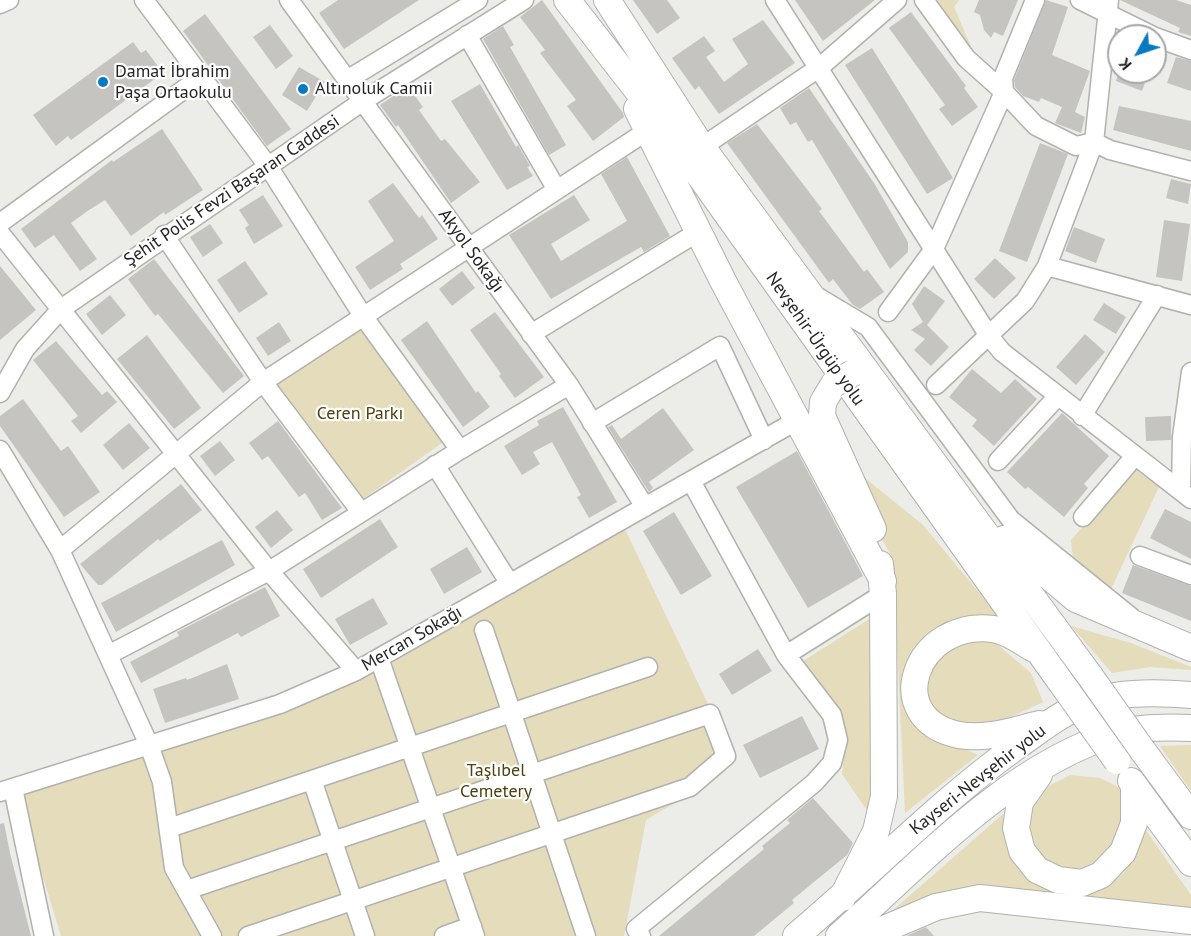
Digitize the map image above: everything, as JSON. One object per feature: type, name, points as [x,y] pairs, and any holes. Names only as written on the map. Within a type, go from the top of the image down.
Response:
[{"type":"highway","name":"Nevşehir-Ürgüp yolu","points":[[567,0],[619,67],[1191,863]]},
{"type":"highway","name":"Nevşehir-Ürgüp yolu","points":[[607,0],[702,147],[809,292],[852,378],[961,498],[1191,816]]},
{"type":"highway","points":[[619,67],[647,131],[698,232],[883,587]]},
{"type":"highway","points":[[842,898],[876,831],[884,796],[883,587],[876,537],[822,416],[823,402],[852,378]]},
{"type":"highway","points":[[961,498],[1022,556],[1076,599],[1191,648]]},
{"type":"highway","points":[[1039,652],[995,630],[964,629],[939,641],[925,657],[919,664],[913,688],[921,712],[938,728],[961,735],[989,736],[1052,721]]},
{"type":"highway","name":"Kayseri-Nevşehir yolu","points":[[796,936],[842,898],[928,816],[1052,721],[1087,703],[1128,695],[1168,693],[1191,695]]},
{"type":"highway","name":"Kayseri-Nevşehir yolu","points":[[839,936],[982,809],[1049,763],[1072,750],[1116,734],[1163,727],[1191,728]]},
{"type":"highway","points":[[1049,763],[1020,802],[1016,828],[1022,851],[1037,870],[1058,880],[1082,883],[1101,875],[1123,852],[1134,823],[1134,785]]},
{"type":"highway","points":[[867,936],[936,907],[980,898],[1191,921]]},
{"type":"street","points":[[0,4],[9,0]]},
{"type":"street","points":[[144,0],[268,166],[363,316],[460,450]]},
{"type":"street","points":[[347,81],[478,0]]},
{"type":"street","name":"Şehit Polis Fevzi Başaran Caddesi","points":[[0,393],[25,349],[61,309],[363,101],[524,0]]},
{"type":"street","points":[[775,0],[820,67],[989,336],[1002,352],[1186,495]]},
{"type":"street","points":[[702,147],[820,67],[897,0]]},
{"type":"street","points":[[924,0],[966,58],[1004,92],[1036,126],[1076,146],[1094,142],[1110,150],[1191,171]]},
{"type":"street","points":[[888,312],[934,249],[1004,92],[1003,78],[1035,0]]},
{"type":"street","points":[[1080,0],[1108,7],[1135,24]]},
{"type":"street","name":"Akyol Sokağı","points":[[297,2],[347,81],[568,385],[645,507]]},
{"type":"street","points":[[936,385],[1025,301],[1047,266],[1094,142],[1108,7]]},
{"type":"street","points":[[467,35],[557,190]]},
{"type":"street","points":[[1167,41],[1191,50]]},
{"type":"street","points":[[0,223],[201,77]]},
{"type":"street","points":[[60,550],[262,382],[647,131]]},
{"type":"street","points":[[531,334],[698,232]]},
{"type":"street","points":[[0,233],[269,571],[356,671]]},
{"type":"street","points":[[164,236],[262,382],[361,512]]},
{"type":"street","points":[[1047,266],[1191,305]]},
{"type":"street","points":[[809,292],[868,327],[1011,520],[1146,630]]},
{"type":"street","points":[[1082,416],[1157,295]]},
{"type":"street","points":[[592,423],[748,329]]},
{"type":"street","points":[[720,346],[764,440]]},
{"type":"street","points":[[1186,495],[1182,437],[1191,372]]},
{"type":"street","points":[[108,655],[269,571],[435,465],[568,385]]},
{"type":"street","points":[[998,461],[1057,397]]},
{"type":"street","name":"Mercan Sokağı","points":[[6,790],[280,704],[356,671],[796,421]]},
{"type":"street","points":[[0,450],[60,550],[149,745],[162,782],[174,868],[212,936]]},
{"type":"street","points":[[1083,517],[1135,456]]},
{"type":"street","points":[[435,465],[510,584]]},
{"type":"street","points":[[642,936],[636,929],[814,783],[832,763],[838,740],[832,715],[786,655],[691,481]]},
{"type":"street","points":[[1140,556],[1191,575]]},
{"type":"street","points":[[786,655],[883,587]]},
{"type":"street","points":[[484,630],[586,936]]},
{"type":"street","points":[[379,658],[473,931],[444,936]]},
{"type":"street","points":[[169,828],[648,667]]},
{"type":"street","points":[[187,890],[710,714],[726,756],[690,787],[248,936]]},
{"type":"street","points":[[312,780],[364,936]]},
{"type":"street","points":[[6,790],[44,936]]},
{"type":"green space","points":[[935,0],[959,0],[954,7],[978,63]]},
{"type":"green space","name":"Ceren Parkı","points":[[359,327],[442,443],[360,501],[277,385]]},
{"type":"green space","points":[[1134,469],[1159,487],[1110,591],[1073,561],[1071,540]]},
{"type":"green space","points":[[860,474],[923,525],[1000,618],[958,618],[927,635],[910,659],[907,683],[956,745],[978,755],[905,813],[893,560],[853,482]]},
{"type":"green space","name":"Taşlıbel Cemetery","points":[[624,527],[733,757],[691,793],[646,820],[624,936],[61,936],[18,795],[285,712],[377,672]]},
{"type":"green space","points":[[879,613],[873,819],[842,774],[845,750],[842,722],[803,661]]},
{"type":"green space","points":[[1071,626],[1131,643],[1191,667],[1191,670],[1150,667],[1112,673]]},
{"type":"green space","points":[[966,639],[992,640],[1031,673],[1043,702],[987,725],[969,725],[953,721],[940,714],[931,703],[926,691],[926,677],[932,664],[945,650]]},
{"type":"green space","points":[[1191,745],[1191,791],[1160,746]]},
{"type":"green space","points":[[1070,775],[1100,778],[1120,788],[1122,813],[1117,834],[1108,850],[1088,865],[1072,869],[1056,865],[1043,856],[1034,843],[1030,826],[1033,809],[1043,791]]},
{"type":"green space","points":[[1003,814],[1008,853],[1030,879],[1062,891],[1101,890],[1123,874],[1137,853],[1145,829],[1191,895],[1191,909],[974,888],[935,894],[884,918]]},
{"type":"building","points":[[338,0],[419,0],[344,49],[319,13]]},
{"type":"building","points":[[542,0],[623,113],[624,117],[593,141],[567,106],[576,100],[540,53],[545,50],[520,17]]},
{"type":"building","points":[[633,0],[667,0],[680,18],[657,34]]},
{"type":"building","points":[[795,0],[875,0],[823,41]]},
{"type":"building","points":[[979,0],[1018,0],[1003,36],[994,32],[991,38],[984,30],[980,15],[974,12]]},
{"type":"building","points":[[1046,0],[1068,7],[1052,55],[1090,71],[1075,112],[1085,117],[1081,133],[1055,123],[1062,107],[1041,98],[1039,102],[1023,96],[1015,87],[1014,80]]},
{"type":"building","points":[[1120,0],[1176,0],[1191,5],[1191,36],[1178,32],[1180,28]]},
{"type":"building","points":[[911,12],[966,86],[964,88],[978,107],[952,126],[939,109],[945,105],[889,28]]},
{"type":"building","points":[[205,14],[291,129],[267,146],[183,31]]},
{"type":"building","points":[[763,20],[795,63],[719,114],[699,86],[695,90],[672,58],[704,36],[715,51],[706,57],[724,82],[748,64],[732,39]]},
{"type":"building","points":[[270,25],[293,56],[276,69],[253,37]]},
{"type":"building","points":[[503,26],[514,45],[510,47],[566,145],[549,155],[483,39]]},
{"type":"building","points":[[133,42],[141,53],[146,50],[163,73],[71,140],[68,136],[56,146],[33,115]]},
{"type":"building","points":[[872,48],[953,178],[927,194],[845,65]]},
{"type":"building","points":[[1176,57],[1191,61],[1191,91],[1167,83]]},
{"type":"building","name":"Altınoluk Camii","points":[[299,67],[325,82],[307,111],[282,95]]},
{"type":"building","points":[[480,84],[516,147],[518,145],[533,176],[507,190],[451,101]]},
{"type":"building","points":[[1124,84],[1145,84],[1142,91]]},
{"type":"building","points":[[408,86],[423,107],[419,110],[441,141],[445,139],[480,182],[451,203],[398,125],[396,127],[380,105]]},
{"type":"building","points":[[809,88],[874,183],[908,242],[908,252],[890,269],[812,140],[808,142],[796,122],[790,125],[780,108]]},
{"type":"building","points":[[1119,106],[1191,121],[1191,151],[1113,130]]},
{"type":"building","points":[[757,124],[822,209],[819,211],[864,272],[867,269],[884,292],[860,309],[852,304],[833,279],[829,283],[727,143]]},
{"type":"building","points":[[162,129],[203,190],[165,215],[164,212],[131,236],[105,200],[89,210],[71,223],[97,259],[80,271],[54,235],[35,248],[21,229],[112,160],[113,162]]},
{"type":"building","points":[[1040,143],[1068,154],[1027,262],[999,251]]},
{"type":"building","points":[[627,157],[670,236],[644,252],[641,247],[551,299],[509,235],[574,195],[590,220],[551,244],[561,261],[627,221],[601,174]]},
{"type":"building","points":[[1171,179],[1191,184],[1188,204],[1166,198]]},
{"type":"building","points":[[393,183],[419,218],[422,215],[438,239],[400,264],[403,269],[370,290],[355,267],[394,241],[368,201]]},
{"type":"building","points":[[263,195],[283,226],[254,244],[245,228],[249,225],[239,210]]},
{"type":"building","points":[[1164,220],[1190,224],[1182,281],[1156,277]]},
{"type":"building","points":[[210,224],[223,243],[203,257],[190,237]]},
{"type":"building","points":[[1074,227],[1105,239],[1096,263],[1065,251]]},
{"type":"building","points":[[995,258],[1016,278],[994,299],[974,279]]},
{"type":"building","points":[[154,259],[244,376],[223,393],[158,314],[155,316],[128,279]]},
{"type":"building","points":[[245,261],[268,294],[239,313],[217,280]]},
{"type":"building","points":[[0,266],[36,310],[0,340]]},
{"type":"building","points":[[462,271],[475,288],[452,306],[439,289]]},
{"type":"building","points":[[924,286],[945,301],[927,325],[949,347],[931,366],[914,350],[925,339],[911,330],[923,322],[912,304]]},
{"type":"building","points":[[110,295],[126,315],[102,335],[86,314]]},
{"type":"building","points":[[1104,303],[1126,317],[1116,334],[1093,320]]},
{"type":"building","points":[[495,312],[544,377],[515,398],[470,330]]},
{"type":"building","points":[[427,321],[476,393],[478,391],[490,407],[463,427],[401,340]]},
{"type":"building","points":[[279,322],[291,341],[268,356],[256,338]]},
{"type":"building","points":[[1085,334],[1105,352],[1076,385],[1056,367]]},
{"type":"building","points":[[147,335],[201,408],[174,429],[117,359]]},
{"type":"building","points":[[56,341],[102,395],[107,391],[117,402],[81,433],[71,421],[78,416],[33,360]]},
{"type":"building","points":[[972,369],[1001,393],[1015,379],[1037,399],[994,446],[972,426],[977,420],[949,397]]},
{"type":"building","points":[[23,399],[61,451],[68,446],[100,492],[64,517],[0,426],[0,416]]},
{"type":"building","points":[[563,407],[617,502],[589,518],[577,497],[581,495],[552,442],[533,452],[540,464],[522,475],[504,446],[539,425],[537,421]]},
{"type":"building","points":[[663,408],[694,450],[649,482],[653,488],[649,492],[608,427],[612,425],[621,439]]},
{"type":"building","points":[[1062,413],[1109,456],[1084,484],[1088,488],[1064,517],[1028,487],[1025,489],[1007,472]]},
{"type":"building","points":[[1171,416],[1171,440],[1146,441],[1145,417]]},
{"type":"building","points":[[278,421],[342,508],[322,520],[305,493],[299,497],[268,456],[262,460],[249,443]]},
{"type":"building","points":[[129,423],[150,448],[123,470],[103,445]]},
{"type":"building","points":[[220,441],[235,460],[215,476],[200,456]]},
{"type":"building","points":[[797,451],[863,576],[808,608],[736,487]]},
{"type":"building","points":[[181,484],[202,510],[160,541],[158,539],[102,585],[98,585],[80,564]]},
{"type":"building","points":[[1165,509],[1191,522],[1191,559],[1150,538]]},
{"type":"building","points":[[277,510],[293,530],[271,548],[255,527]]},
{"type":"building","points":[[674,512],[712,576],[681,595],[643,531]]},
{"type":"building","points":[[380,519],[398,547],[321,598],[303,569]]},
{"type":"building","points":[[222,540],[235,565],[116,632],[101,603]]},
{"type":"building","points":[[467,547],[482,572],[444,594],[430,569]]},
{"type":"building","points":[[1133,565],[1191,586],[1191,621],[1122,593]]},
{"type":"building","points":[[265,587],[280,616],[241,637],[238,633],[141,683],[130,662],[179,636],[177,632]]},
{"type":"building","points":[[373,598],[388,624],[350,645],[335,619]]},
{"type":"building","points":[[758,649],[772,671],[732,695],[719,674]]},
{"type":"building","points":[[227,664],[239,699],[165,723],[153,689],[186,678],[187,680]]},
{"type":"building","points":[[802,716],[819,749],[760,778],[743,745]]},
{"type":"building","points":[[813,798],[853,843],[847,855],[792,900],[794,903],[754,936],[659,936],[764,849],[762,846],[790,823],[787,820]]},
{"type":"building","points":[[4,823],[31,936],[0,936],[0,824]]},
{"type":"building","points":[[926,927],[934,936],[906,936]]},
{"type":"place","name":"Damat İbrahim Paşa Ortaokulu","points":[[103,82]]},
{"type":"place","name":"Altınoluk Camii","points":[[303,89]]}]
